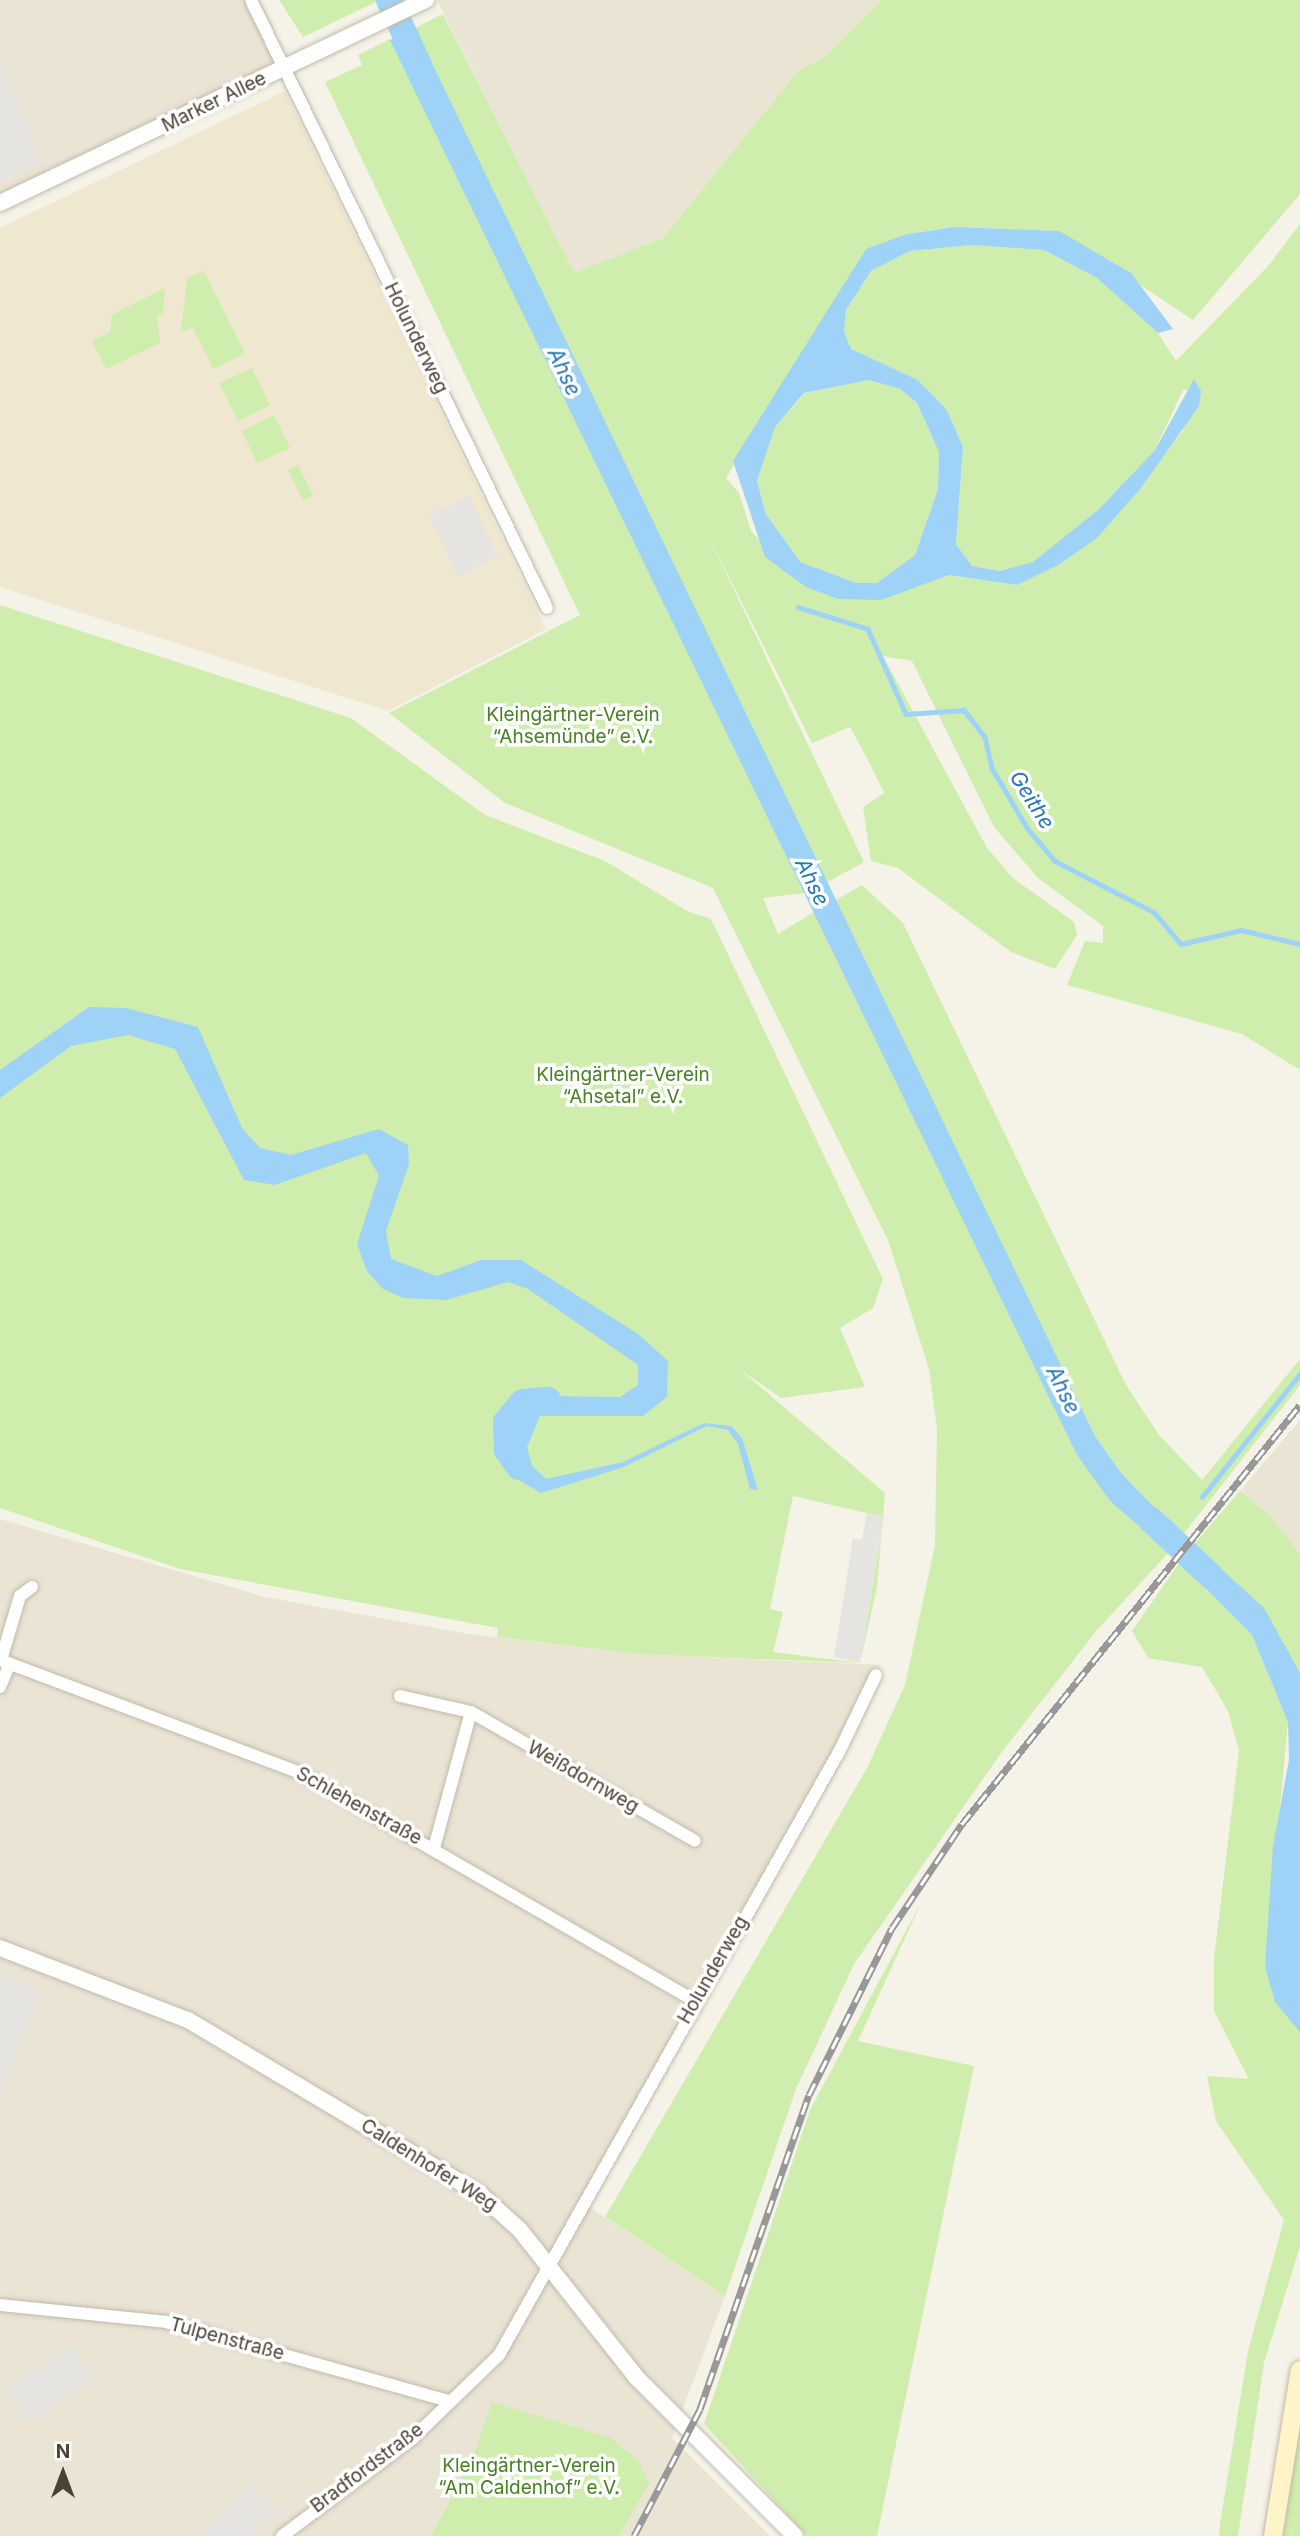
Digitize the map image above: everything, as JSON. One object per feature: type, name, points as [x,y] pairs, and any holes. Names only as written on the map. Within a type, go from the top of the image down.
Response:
[{"type":"main road","points":[[1273,2536],[1300,2370]]},
{"type":"street","name":"Holunderweg","points":[[251,0],[547,608]]},
{"type":"street","name":"Marker Allee","points":[[0,203],[423,2]]},
{"type":"street","points":[[0,1687],[20,1596],[32,1587]]},
{"type":"street","name":"Schlehenstraße","points":[[4,1661],[284,1765],[434,1848],[695,2001]]},
{"type":"street","name":"Holunderweg","points":[[547,2264],[840,1751],[876,1675]]},
{"type":"street","name":"Weißdornweg","points":[[400,1696],[471,1712],[695,1841]]},
{"type":"street","points":[[434,1848],[471,1712]]},
{"type":"street","name":"Caldenhofer Weg","points":[[0,1948],[135,1997],[250,2055],[481,2195],[547,2264],[637,2378],[795,2536]]},
{"type":"street","name":"Bradfordstraße","points":[[282,2536],[413,2438],[499,2355],[547,2264]]},
{"type":"street","name":"Tulpenstraße","points":[[0,2305],[166,2322],[449,2401]]},
{"type":"shaded area","points":[[0,0],[257,0],[291,73],[0,212]]},
{"type":"shaded area","points":[[437,0],[881,0],[824,57],[798,71],[663,238],[573,274]]},
{"type":"shaded area","points":[[0,59],[40,162],[0,182]]},
{"type":"shaded area","points":[[285,91],[546,629],[388,711],[0,587],[0,228]]},
{"type":"shaded area","points":[[469,496],[498,557],[458,577],[429,515]]},
{"type":"shaded area","points":[[1300,1420],[1300,1555],[1272,1517],[1240,1491]]},
{"type":"shaded area","points":[[867,1512],[884,1517],[860,1663],[834,1657],[853,1538],[862,1540]]},
{"type":"shaded area","points":[[0,1519],[265,1597],[469,1634],[636,1654],[880,1665],[833,1769],[587,2206],[725,2296],[672,2438],[770,2536],[0,2536]]},
{"type":"shaded area","points":[[0,1974],[40,1989],[0,2097]]},
{"type":"shaded area","points":[[70,2346],[93,2380],[28,2422],[6,2389]]},
{"type":"shaded area","points":[[253,2484],[278,2513],[251,2536],[199,2536]]},
{"type":"green space","points":[[279,0],[380,0],[303,37]]},
{"type":"green space","points":[[881,0],[1300,0],[1300,194],[1193,320],[1059,231],[956,227],[907,234],[865,250],[726,478],[739,493],[751,531],[806,587],[949,575],[1017,585],[1096,539],[1182,432],[1201,391],[1183,390],[1155,450],[1098,510],[1033,563],[1000,571],[972,566],[956,544],[963,447],[947,410],[918,380],[850,349],[844,332],[846,310],[871,271],[910,251],[972,245],[1044,250],[1097,278],[1158,333],[1176,361],[1269,265],[1300,224],[1300,1070],[1242,1034],[1067,985],[1085,941],[1103,943],[1103,926],[1038,878],[994,827],[912,661],[883,656],[987,848],[1013,878],[1074,922],[1077,935],[1055,969],[1011,952],[898,868],[871,861],[863,807],[884,793],[870,764],[850,727],[812,743],[705,529],[864,862],[826,883],[581,388],[415,28],[443,14],[574,273],[663,238],[798,71],[824,57]]},
{"type":"green space","name":"Kleingärtner-Verein “Ahsemünde” e.V.","points":[[390,39],[805,893],[763,898],[778,934],[816,911],[1019,1333],[1111,1502],[1169,1552],[1097,1630],[1001,1753],[854,1964],[796,2089],[725,2296],[605,2217],[867,1768],[905,1685],[935,1545],[937,1429],[929,1369],[888,1240],[713,888],[505,803],[389,713],[580,615],[325,82],[362,65],[358,55]]},
{"type":"green space","points":[[204,271],[245,353],[213,369],[193,328],[181,332],[187,278]]},
{"type":"green space","points":[[165,288],[163,315],[157,314],[160,343],[106,369],[92,341],[110,332],[112,315]]},
{"type":"green space","points":[[252,368],[270,405],[238,421],[219,383]]},
{"type":"green space","points":[[869,380],[900,389],[917,403],[939,452],[938,489],[915,555],[877,583],[856,583],[800,563],[766,514],[757,481],[775,427],[805,393]]},
{"type":"green space","points":[[274,415],[290,448],[257,463],[242,431]]},
{"type":"green space","points":[[298,465],[313,496],[303,501],[288,470]]},
{"type":"green space","name":"Kleingärtner-Verein “Ahsetal” e.V.","points":[[0,605],[351,718],[485,815],[605,861],[687,911],[711,919],[883,1279],[873,1308],[840,1328],[865,1387],[781,1398],[738,1368],[885,1493],[883,1517],[793,1496],[770,1609],[783,1612],[773,1652],[860,1663],[636,1654],[497,1637],[498,1628],[180,1569],[0,1508]]},
{"type":"green space","points":[[862,885],[903,923],[1126,1385],[1159,1435],[1202,1480],[1300,1359],[1300,1385],[1182,1536],[1122,1474],[1095,1436],[834,901]]},
{"type":"green space","points":[[1240,1491],[1272,1517],[1300,1555],[1300,1673],[1194,1544]]},
{"type":"green space","points":[[882,1530],[877,1587],[860,1663]]},
{"type":"green space","points":[[1180,1562],[1252,1635],[1288,1722],[1265,1966],[1300,2032],[1300,2246],[1264,2363],[1238,2536],[1219,2536],[1220,2524],[1248,2351],[1284,2220],[1216,2121],[1207,2076],[1249,2079],[1214,2011],[1214,1959],[1239,1750],[1228,1711],[1202,1667],[1148,1658],[1132,1631]]},
{"type":"green space","points":[[922,1901],[858,2041],[974,2066],[877,2536],[807,2536],[704,2424],[810,2110]]},
{"type":"green space","name":"Kleingärtner-Verein “Am Caldenhof” e.V.","points":[[492,2402],[611,2438],[639,2461],[649,2483],[619,2536],[431,2536],[472,2460]]},
{"type":"green space","points":[[1300,2404],[1300,2536],[1281,2536]]},
{"type":"water","points":[[415,28],[1095,1436],[1122,1474],[1182,1536],[1169,1552],[1111,1502],[1077,1455],[390,40]]},
{"type":"water","points":[[956,227],[1059,231],[1131,273],[1173,329],[1158,333],[1097,278],[1044,250],[972,245],[910,251],[871,271],[846,310],[844,332],[851,349],[918,380],[947,410],[963,447],[956,544],[972,566],[1000,571],[1033,562],[1098,510],[1155,450],[1194,379],[1201,391],[1199,406],[1141,488],[1096,539],[1058,565],[1017,585],[949,575],[881,600],[838,599],[806,587],[765,557],[733,461],[866,249],[907,234]],"holes":[[[869,380],[900,389],[917,403],[939,452],[938,489],[915,555],[877,583],[856,583],[800,562],[766,514],[757,481],[775,427],[804,393]]]},
{"type":"water","points":[[89,1007],[126,1008],[198,1027],[242,1128],[260,1148],[291,1155],[379,1129],[408,1145],[409,1164],[386,1231],[391,1259],[437,1276],[481,1260],[521,1260],[638,1334],[668,1361],[667,1397],[643,1416],[540,1416],[527,1447],[532,1466],[546,1479],[623,1462],[704,1423],[731,1426],[742,1438],[758,1490],[750,1489],[738,1444],[728,1430],[707,1426],[624,1467],[541,1493],[515,1478],[503,1442],[516,1403],[544,1396],[620,1397],[638,1385],[638,1365],[528,1289],[508,1282],[446,1300],[404,1298],[383,1289],[367,1271],[357,1244],[379,1176],[366,1153],[275,1185],[244,1180],[175,1049],[128,1035],[71,1046],[0,1098],[0,1070]]},
{"type":"water","points":[[1194,1544],[1264,1608],[1300,1673],[1300,2032],[1275,2002],[1265,1966],[1273,1846],[1289,1760],[1288,1722],[1252,1635],[1180,1562]]},
{"type":"waterway","name":"Ahse","points":[[389,0],[419,65]]},
{"type":"waterway","name":"Geithe","points":[[798,607],[868,629],[906,714],[964,710],[985,737],[992,768],[1028,829],[1055,861],[1154,912],[1181,944],[1241,930],[1300,944]]},
{"type":"waterway","points":[[1202,1497],[1300,1374]]},
{"type":"waterway","points":[[519,1467],[507,1450],[506,1422],[523,1402],[548,1400]]},
{"type":"waterway","name":"Ahse","points":[[1150,1519],[1211,1576]]},
{"type":"railway","points":[[634,2536],[700,2409],[809,2095],[892,1928],[962,1824],[1300,1405]]}]
